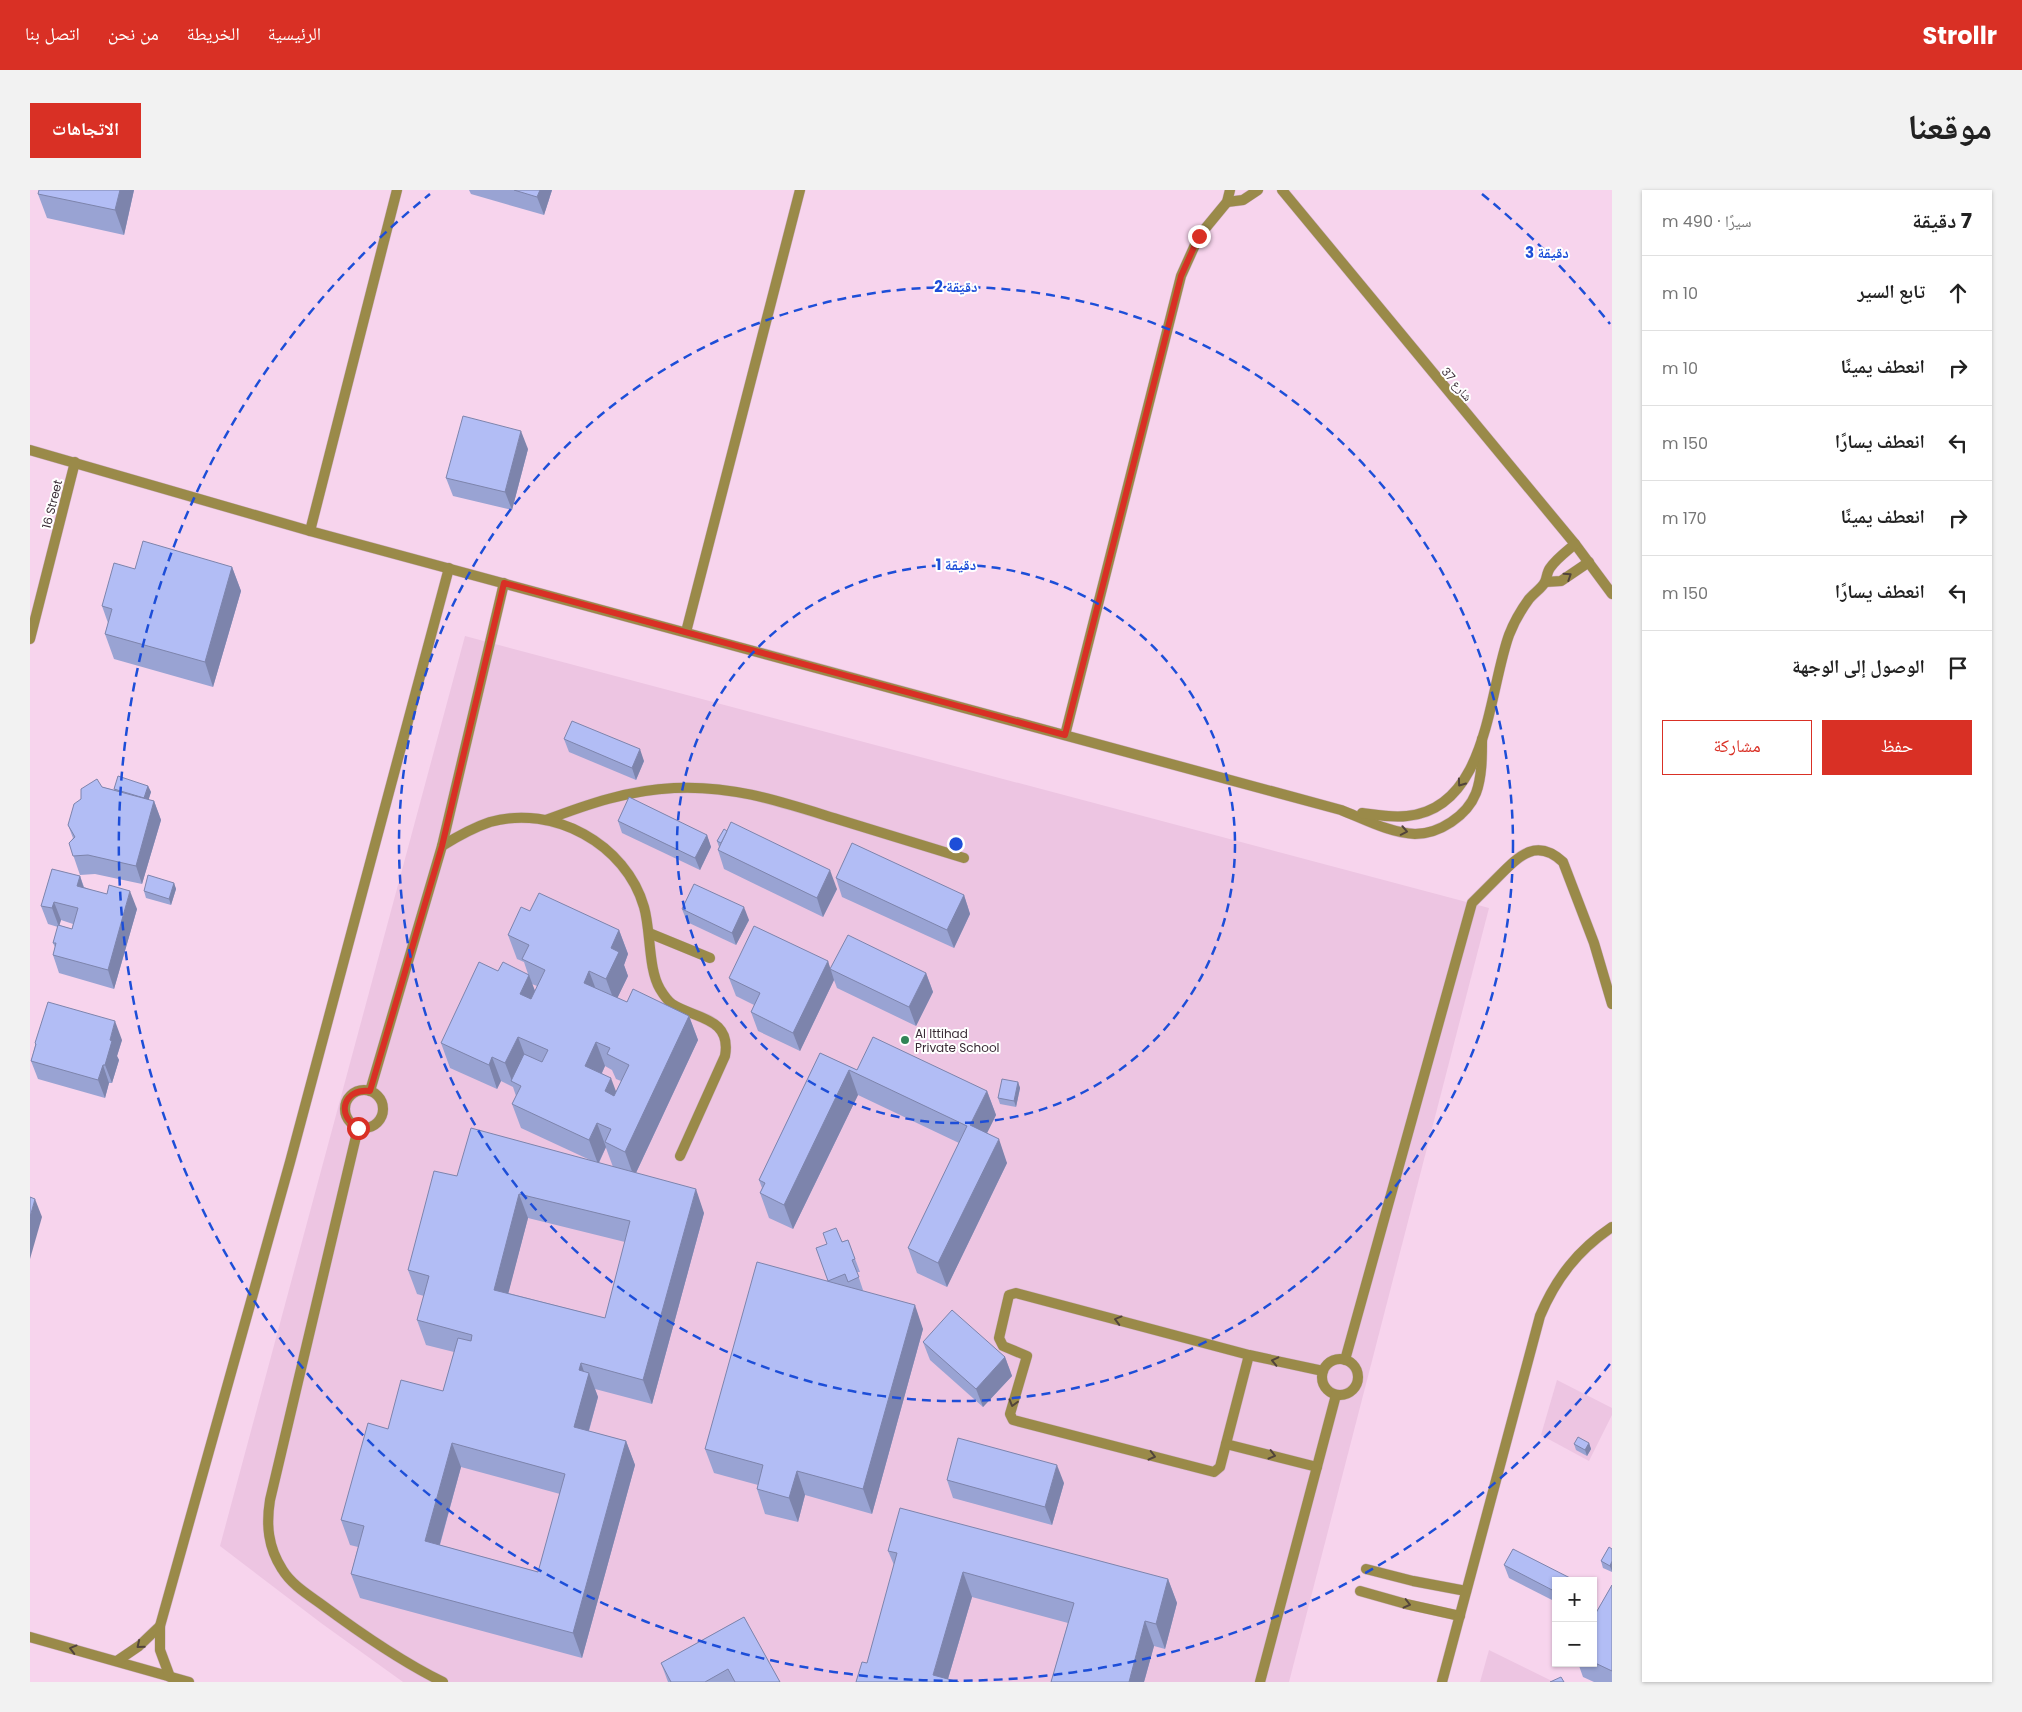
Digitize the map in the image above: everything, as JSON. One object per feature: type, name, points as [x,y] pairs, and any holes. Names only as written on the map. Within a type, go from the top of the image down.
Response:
[{"type":"street","points":[[310,531],[397,190]]},
{"type":"street","points":[[686,632],[800,190]]},
{"type":"street","points":[[1065,735],[1181,276],[1199,236],[1227,202],[1230,190]]},
{"type":"street","points":[[1227,202],[1243,200],[1258,190]]},
{"type":"street","name":"شارع 37","points":[[1282,190],[1575,544],[1612,594]]},
{"type":"street","points":[[30,450],[310,531],[1341,810],[1391,829],[1415,834],[1440,829],[1461,814],[1476,794],[1481,769],[1482,740]]},
{"type":"street","name":"16 Street","points":[[30,639],[75,462]]},
{"type":"street","points":[[1341,810],[1389,817],[1410,816],[1429,810],[1446,800],[1461,785],[1471,768],[1482,740],[1509,636],[1518,616],[1530,598],[1545,582],[1550,567],[1575,544]]},
{"type":"street","points":[[1545,582],[1561,581],[1589,562]]},
{"type":"street","points":[[170,1677],[160,1650],[160,1626],[290,1162],[449,568]]},
{"type":"street","points":[[370,1091],[442,846],[504,583]]},
{"type":"street","points":[[546,820],[587,804],[630,793],[674,788],[718,789],[762,796],[964,858]]},
{"type":"street","points":[[442,846],[465,831],[491,822],[518,818],[546,820],[572,828],[597,841],[617,859],[633,881],[644,907],[655,975],[664,995],[671,1003],[714,1023],[721,1029],[726,1038],[725,1056],[680,1156]]},
{"type":"street","points":[[1345,1360],[1472,903],[1521,855],[1538,850],[1556,855],[1563,862],[1594,943],[1612,1004]]},
{"type":"street","points":[[649,933],[710,958]]},
{"type":"street","points":[[370,1091],[381,1100],[382,1115],[379,1122],[373,1126],[365,1129],[358,1128],[346,1118],[345,1104],[355,1092],[370,1091]]},
{"type":"street","points":[[358,1128],[270,1500],[267,1518],[268,1537],[282,1571],[295,1584],[360,1633],[443,1682]]},
{"type":"street","points":[[1442,1682],[1540,1316],[1550,1292],[1564,1271],[1591,1242],[1612,1227]]},
{"type":"street","points":[[1249,1355],[1220,1467],[1214,1472],[1013,1420],[1010,1414],[1027,1356],[1003,1346],[998,1338],[1009,1295],[1016,1293],[1249,1355],[1322,1371]]},
{"type":"street","points":[[1345,1360],[1352,1363],[1356,1368],[1358,1382],[1350,1393],[1343,1396],[1336,1395],[1326,1389],[1323,1383],[1322,1371],[1332,1361],[1345,1360]]},
{"type":"street","points":[[1260,1682],[1336,1395]]},
{"type":"street","points":[[1226,1444],[1317,1467]]},
{"type":"street","points":[[1366,1569],[1466,1592]]},
{"type":"street","points":[[1360,1591],[1460,1616]]},
{"type":"street","points":[[117,1661],[139,1646],[160,1626]]},
{"type":"street","points":[[30,1637],[189,1682]]},
{"type":"shaded area","name":"Al Ittihad Private School","points":[[465,636],[1489,908],[1289,1682],[403,1682],[321,1623],[220,1546]]},
{"type":"shaded area","points":[[1557,1380],[1612,1408],[1612,1415],[1589,1461],[1541,1435]]},
{"type":"shaded area","points":[[1489,1650],[1554,1682],[1480,1682]]},
{"type":"building","points":[[39,190],[120,190],[115,210],[38,194]]},
{"type":"building","points":[[514,190],[540,190],[537,197]]},
{"type":"building","points":[[463,416],[521,431],[505,492],[446,478]]},
{"type":"building","points":[[143,541],[232,567],[205,662],[105,634],[112,609],[102,606],[114,563],[135,569]]},
{"type":"building","points":[[572,721],[640,749],[632,768],[564,739]]},
{"type":"building","points":[[118,776],[148,786],[144,798],[114,789]]},
{"type":"building","points":[[97,779],[102,787],[154,801],[136,866],[88,855],[73,856],[69,843],[75,837],[68,825],[74,804],[81,799],[81,789]]},
{"type":"building","points":[[629,797],[707,835],[695,858],[618,821]]},
{"type":"building","points":[[731,822],[830,870],[817,898],[718,850]]},
{"type":"building","points":[[724,829],[727,831],[721,843],[717,841]]},
{"type":"building","points":[[852,843],[964,895],[947,930],[836,878]]},
{"type":"building","points":[[52,869],[80,876],[77,886],[107,894],[109,885],[130,891],[108,970],[53,955],[56,943],[53,943],[58,925],[72,929],[78,908],[54,902],[52,908],[41,906]]},
{"type":"building","points":[[148,875],[174,883],[169,899],[144,891]]},
{"type":"building","points":[[694,884],[744,907],[732,933],[682,909]]},
{"type":"building","points":[[539,893],[619,930],[611,948],[619,952],[606,979],[589,971],[584,983],[627,1002],[633,989],[689,1016],[625,1152],[605,1142],[611,1129],[597,1123],[589,1140],[512,1104],[521,1086],[511,1081],[524,1054],[542,1062],[548,1050],[518,1037],[505,1063],[492,1057],[489,1065],[441,1043],[479,962],[498,971],[503,962],[529,975],[520,994],[531,999],[545,970],[522,959],[529,945],[508,935],[521,907],[530,911]],"holes":[[[596,1042],[610,1048],[607,1054],[629,1065],[614,1096],[605,1091],[611,1078],[585,1066]]]},
{"type":"building","points":[[754,926],[828,961],[793,1033],[751,1012],[760,993],[729,978]]},
{"type":"building","points":[[848,935],[926,973],[909,1007],[830,969]]},
{"type":"building","points":[[48,1002],[115,1021],[110,1040],[112,1041],[105,1065],[103,1065],[98,1080],[31,1061]]},
{"type":"building","points":[[873,1037],[987,1091],[970,1125],[999,1139],[938,1263],[908,1248],[967,1126],[849,1070],[784,1205],[760,1193],[765,1183],[759,1180],[820,1053],[857,1070]]},
{"type":"building","points":[[1002,1079],[1018,1082],[1014,1101],[998,1098]]},
{"type":"building","points":[[471,1128],[696,1189],[643,1380],[581,1363],[579,1370],[589,1373],[574,1427],[626,1441],[573,1633],[351,1574],[364,1526],[341,1520],[368,1423],[388,1429],[401,1380],[443,1391],[458,1338],[471,1341],[472,1335],[417,1320],[429,1276],[408,1270],[434,1171],[457,1176]],"holes":[[[519,1194],[630,1221],[605,1318],[494,1290]],[[452,1443],[565,1474],[538,1572],[425,1541]]]},
{"type":"building","points":[[30,1197],[35,1199],[30,1217]]},
{"type":"building","points":[[836,1228],[842,1242],[848,1240],[855,1259],[852,1260],[859,1277],[848,1282],[845,1274],[828,1281],[816,1248],[827,1244],[823,1233]]},
{"type":"building","points":[[757,1262],[915,1305],[863,1489],[797,1471],[789,1498],[757,1489],[763,1465],[705,1449]]},
{"type":"building","points":[[952,1310],[1005,1357],[976,1389],[923,1342]]},
{"type":"building","points":[[1578,1437],[1589,1443],[1585,1450],[1574,1444]]},
{"type":"building","points":[[958,1438],[1057,1465],[1045,1507],[947,1480]]},
{"type":"building","points":[[900,1508],[1168,1579],[1156,1624],[1145,1621],[1129,1682],[1051,1682],[1074,1603],[963,1572],[933,1675],[959,1682],[856,1682],[862,1662],[867,1663],[897,1553],[888,1551]]},
{"type":"building","points":[[1609,1547],[1612,1549],[1610,1566],[1601,1561]]},
{"type":"building","points":[[1513,1549],[1568,1577],[1552,1577],[1552,1590],[1504,1565]]},
{"type":"building","points":[[1612,1585],[1612,1671],[1597,1664],[1597,1611]]},
{"type":"building","points":[[744,1617],[780,1682],[735,1682],[728,1669],[705,1682],[671,1682],[661,1663]]},
{"type":"building","points":[[1561,1677],[1564,1682],[1550,1682]]},
{"type":"place","name":"Al Ittihad Private School","points":[[905,1040]]},
{"type":"route","points":[[358,1128],[346,1118],[345,1104],[355,1092],[362,1090],[370,1091],[442,846],[492,643],[504,583],[1065,735],[1181,276],[1199,236]]}]
